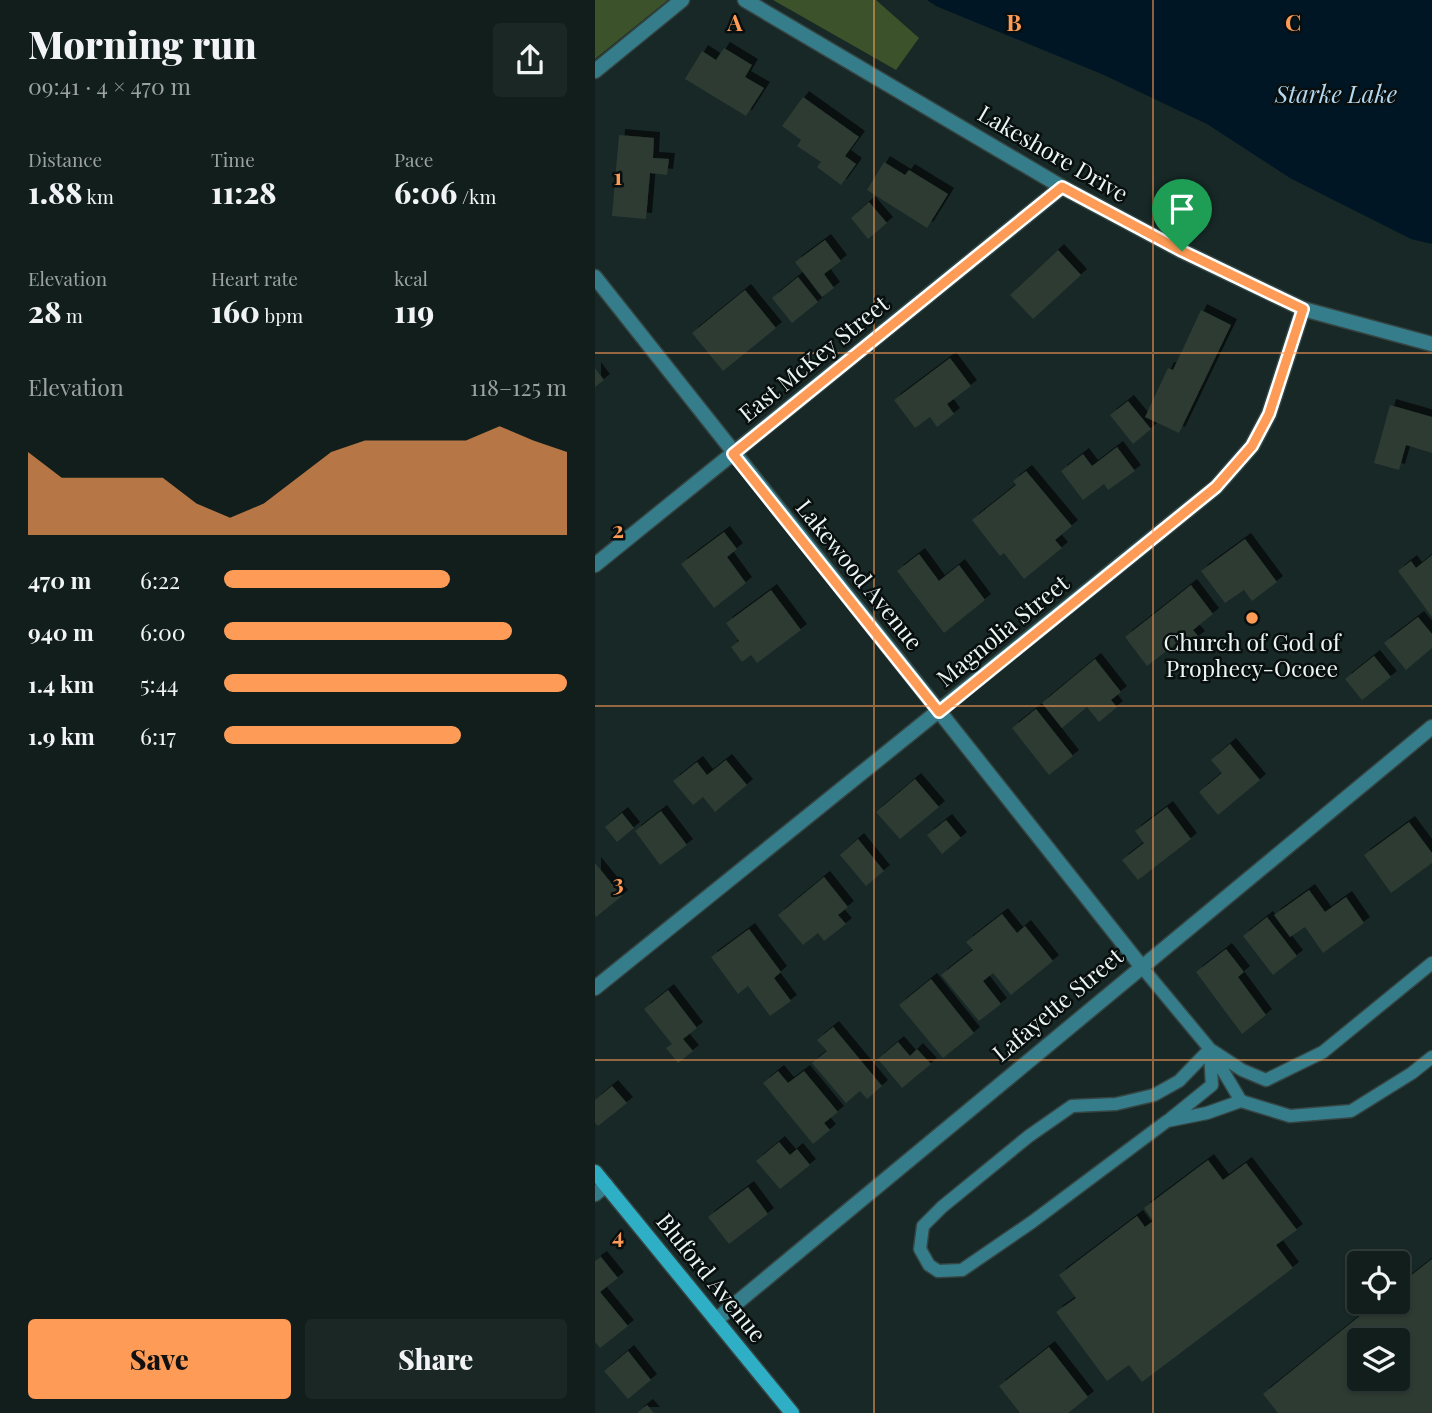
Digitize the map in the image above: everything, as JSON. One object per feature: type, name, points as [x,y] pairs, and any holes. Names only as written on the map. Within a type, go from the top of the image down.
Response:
[{"type":"street","points":[[595,71],[682,0]]},
{"type":"street","name":"Lakeshore Drive","points":[[745,0],[1062,187],[1182,251],[1303,309],[1432,344]]},
{"type":"street","name":"East McKey Street","points":[[595,565],[1062,187]]},
{"type":"street","name":"Lakewood Avenue","points":[[595,277],[1141,966]]},
{"type":"street","name":"Magnolia Street","points":[[595,988],[1216,487],[1252,446],[1269,414],[1303,309]]},
{"type":"street","name":"Lafayette Street","points":[[716,1320],[1432,727]]},
{"type":"street","name":"Bluford Avenue","points":[[595,1172],[600,1190],[716,1320],[792,1413]]},
{"type":"lane","points":[[1210,1049],[1242,1070],[1266,1080],[1323,1052],[1432,963]]},
{"type":"lane","points":[[1141,966],[1210,1049],[1241,1101]]},
{"type":"lane","points":[[1210,1049],[1212,1085],[1167,1121],[963,1270],[939,1271],[929,1265],[920,1249],[923,1226],[942,1207],[1029,1136],[1073,1106],[1117,1104],[1154,1095],[1179,1081],[1210,1049]]},
{"type":"lane","points":[[1167,1121],[1206,1113],[1241,1101],[1290,1116],[1350,1111],[1412,1073],[1432,1057]]},
{"type":"green space","points":[[595,0],[668,0],[595,59]]},
{"type":"green space","points":[[773,0],[876,0],[919,38],[896,70]]},
{"type":"water","name":"Starke Lake","points":[[927,0],[1432,0],[1432,244],[1411,239],[1290,178],[1207,124],[1104,75]]},
{"type":"building","points":[[724,48],[752,65],[745,77],[764,88],[746,116],[685,79],[702,51],[716,60]]},
{"type":"building","points":[[803,97],[859,137],[845,156],[856,164],[841,185],[817,167],[821,162],[797,146],[801,140],[782,126]]},
{"type":"building","points":[[619,135],[654,138],[653,158],[669,159],[667,175],[650,173],[646,219],[612,216]]},
{"type":"building","points":[[884,162],[905,175],[909,170],[948,194],[927,228],[867,190]]},
{"type":"building","points":[[869,202],[887,223],[868,239],[851,218]]},
{"type":"building","points":[[825,240],[841,261],[824,274],[834,288],[822,297],[795,262]]},
{"type":"building","points":[[1058,250],[1081,275],[1033,319],[1010,295]]},
{"type":"building","points":[[798,277],[818,302],[792,323],[772,298]]},
{"type":"building","points":[[745,290],[776,328],[723,371],[692,333]]},
{"type":"building","points":[[1201,310],[1231,325],[1179,433],[1145,417],[1168,368],[1173,370]]},
{"type":"building","points":[[950,358],[971,386],[947,404],[954,414],[937,427],[930,417],[915,428],[894,400]]},
{"type":"building","points":[[595,368],[604,380],[595,387]]},
{"type":"building","points":[[1128,401],[1151,429],[1133,444],[1110,415]]},
{"type":"building","points":[[1390,405],[1432,417],[1432,453],[1406,445],[1399,470],[1374,463]]},
{"type":"building","points":[[1117,447],[1135,471],[1108,490],[1104,484],[1083,500],[1061,471],[1083,454],[1092,466]]},
{"type":"building","points":[[1026,471],[1072,526],[1055,540],[1062,548],[1024,579],[1004,553],[1000,556],[972,520],[1016,485],[1013,481]]},
{"type":"building","points":[[724,532],[737,549],[727,557],[746,583],[714,608],[681,564]]},
{"type":"building","points":[[1245,539],[1277,582],[1252,601],[1244,590],[1225,603],[1201,571]]},
{"type":"building","points":[[919,554],[939,581],[959,565],[985,600],[944,633],[897,571]]},
{"type":"building","points":[[1432,555],[1432,617],[1398,571],[1411,561],[1416,568]]},
{"type":"building","points":[[1191,585],[1213,614],[1193,630],[1199,637],[1182,650],[1177,643],[1147,666],[1125,637]]},
{"type":"building","points":[[771,590],[801,630],[757,663],[751,655],[742,662],[731,647],[739,641],[726,623]]},
{"type":"building","points":[[1418,617],[1432,634],[1432,648],[1406,670],[1384,643]]},
{"type":"building","points":[[1374,656],[1391,677],[1362,700],[1345,679]]},
{"type":"building","points":[[1095,659],[1121,692],[1111,700],[1117,707],[1099,722],[1087,707],[1062,728],[1042,703]]},
{"type":"building","points":[[1036,709],[1073,756],[1049,775],[1012,728]]},
{"type":"building","points":[[1230,744],[1260,780],[1218,815],[1199,792],[1222,773],[1211,760]]},
{"type":"building","points":[[726,760],[747,785],[715,812],[703,797],[693,805],[673,781],[697,762],[707,775]]},
{"type":"building","points":[[915,779],[939,807],[900,839],[876,812]]},
{"type":"building","points":[[1167,807],[1191,839],[1138,880],[1122,860],[1144,843],[1135,831]]},
{"type":"building","points":[[661,811],[687,845],[660,865],[635,831]]},
{"type":"building","points":[[622,813],[634,828],[617,842],[605,827]]},
{"type":"building","points":[[946,820],[961,838],[942,854],[927,835]]},
{"type":"building","points":[[1409,822],[1432,853],[1432,863],[1391,893],[1364,855]]},
{"type":"building","points":[[858,839],[884,871],[866,886],[840,855]]},
{"type":"building","points":[[595,863],[622,896],[596,917],[595,915]]},
{"type":"building","points":[[824,877],[848,907],[838,915],[846,924],[824,941],[818,933],[803,945],[778,915]]},
{"type":"building","points":[[1309,890],[1325,912],[1346,897],[1364,923],[1323,953],[1305,927],[1290,937],[1274,915]]},
{"type":"building","points":[[1002,914],[1017,933],[1025,926],[1053,961],[1011,995],[993,973],[983,981],[1001,1004],[979,1021],[941,975],[973,950],[966,942]]},
{"type":"building","points":[[1267,917],[1297,956],[1273,975],[1243,936]]},
{"type":"building","points":[[749,929],[781,972],[774,978],[791,1001],[770,1016],[748,986],[738,994],[711,957]]},
{"type":"building","points":[[1226,949],[1244,972],[1238,977],[1266,1015],[1242,1034],[1196,972]]},
{"type":"building","points":[[931,979],[974,1033],[943,1058],[899,1005]]},
{"type":"building","points":[[668,990],[697,1028],[683,1039],[693,1051],[678,1063],[666,1048],[672,1044],[644,1009]]},
{"type":"building","points":[[833,1027],[882,1086],[867,1099],[860,1091],[846,1103],[812,1063],[827,1051],[817,1040]]},
{"type":"building","points":[[898,1042],[910,1056],[917,1049],[931,1064],[902,1088],[878,1059]]},
{"type":"building","points":[[778,1071],[788,1083],[804,1071],[838,1112],[824,1123],[830,1130],[813,1144],[763,1083]]},
{"type":"building","points":[[612,1086],[627,1103],[598,1126],[595,1123],[595,1100]]},
{"type":"building","points":[[779,1142],[790,1155],[797,1149],[810,1165],[780,1189],[756,1161]]},
{"type":"building","points":[[1208,1160],[1223,1180],[1246,1163],[1297,1230],[1276,1245],[1293,1268],[1142,1382],[1129,1365],[1107,1381],[1056,1312],[1076,1298],[1059,1275],[1137,1216],[1145,1227],[1153,1221],[1144,1208]]},
{"type":"building","points":[[748,1187],[768,1214],[729,1244],[708,1217]]},
{"type":"building","points":[[601,1257],[618,1278],[600,1292],[628,1326],[600,1348],[595,1342],[595,1261]]},
{"type":"building","points":[[1432,1259],[1432,1413],[1278,1413],[1263,1394],[1362,1314],[1410,1314],[1410,1276]]},
{"type":"building","points":[[1049,1347],[1088,1397],[1068,1413],[1020,1413],[999,1386]]},
{"type":"building","points":[[628,1351],[651,1380],[628,1399],[604,1371]]},
{"type":"building","points":[[647,1405],[654,1413],[637,1413]]},
{"type":"place","name":"Church of God of Prophecy-Ocoee","points":[[1252,618]]},
{"type":"route","points":[[1062,187],[1182,251],[1303,309],[1269,414],[1252,446],[1216,487],[939,712],[733,454],[1062,187]]}]
